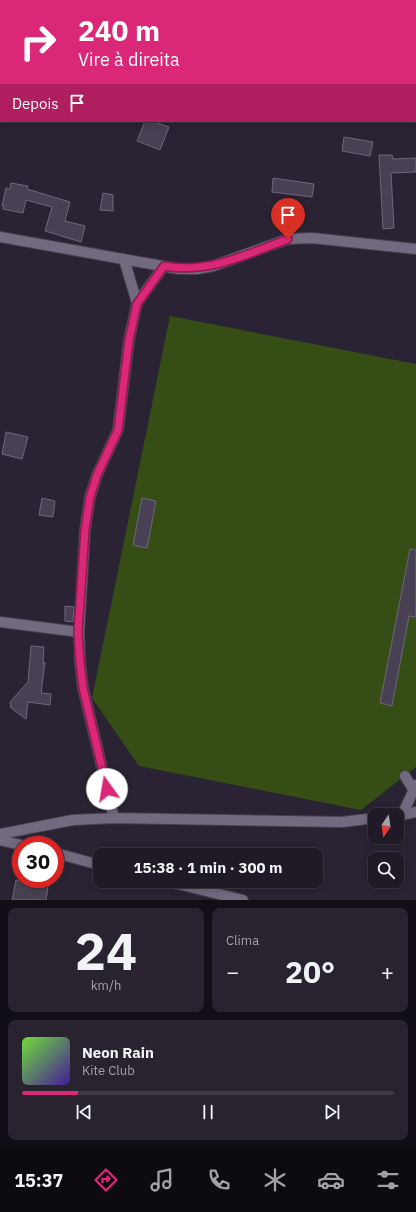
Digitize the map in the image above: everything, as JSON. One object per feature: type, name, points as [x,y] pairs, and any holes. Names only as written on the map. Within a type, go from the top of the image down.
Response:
[{"type":"street","points":[[0,237],[185,269],[213,266],[288,239],[312,238],[416,249]]},
{"type":"street","points":[[124,259],[137,304]]},
{"type":"street","points":[[114,818],[83,688],[78,632],[85,530],[90,497],[97,475],[118,430],[129,340],[137,304],[164,266]]},
{"type":"street","points":[[0,622],[78,632]]},
{"type":"street","points":[[404,808],[415,788],[405,776]]},
{"type":"street","points":[[404,814],[416,812]]},
{"type":"street","points":[[0,834],[73,820],[114,818],[342,822],[368,819]]},
{"type":"street","points":[[0,840],[12,843]]},
{"type":"street","points":[[64,855],[93,863]]},
{"type":"street","points":[[194,888],[243,900]]},
{"type":"green space","points":[[170,316],[416,364],[416,767],[361,810],[139,766],[92,698]]},
{"type":"building","points":[[145,122],[155,122],[169,127],[160,150],[137,141]]},
{"type":"building","points":[[344,137],[373,142],[370,156],[342,151]]},
{"type":"building","points":[[379,155],[392,155],[393,159],[416,158],[416,172],[391,173],[394,228],[383,229]]},
{"type":"building","points":[[273,178],[314,184],[312,197],[272,192]]},
{"type":"building","points":[[11,183],[28,186],[27,189],[70,202],[65,221],[85,226],[81,242],[45,231],[52,207],[26,200],[23,213],[3,209],[4,206],[2,206],[6,188],[10,189]]},
{"type":"building","points":[[103,193],[113,195],[113,211],[100,210]]},
{"type":"building","points":[[6,432],[28,437],[22,459],[2,454]]},
{"type":"building","points":[[42,498],[55,501],[53,517],[39,515]]},
{"type":"building","points":[[142,498],[156,501],[147,548],[133,545]]},
{"type":"building","points":[[410,549],[416,550],[416,617],[409,616],[392,706],[380,703]]},
{"type":"building","points":[[65,606],[74,607],[73,622],[65,621]]},
{"type":"building","points":[[31,646],[44,647],[43,665],[45,662],[41,693],[51,694],[50,705],[28,702],[26,719],[11,708],[10,702],[28,682]]},
{"type":"building","points":[[14,888],[48,888],[46,900],[12,900]]},
{"type":"route","points":[[107,789],[83,688],[78,632],[85,530],[90,497],[97,475],[118,430],[129,340],[137,304],[164,266],[179,269],[197,269],[213,266],[288,239]]}]
